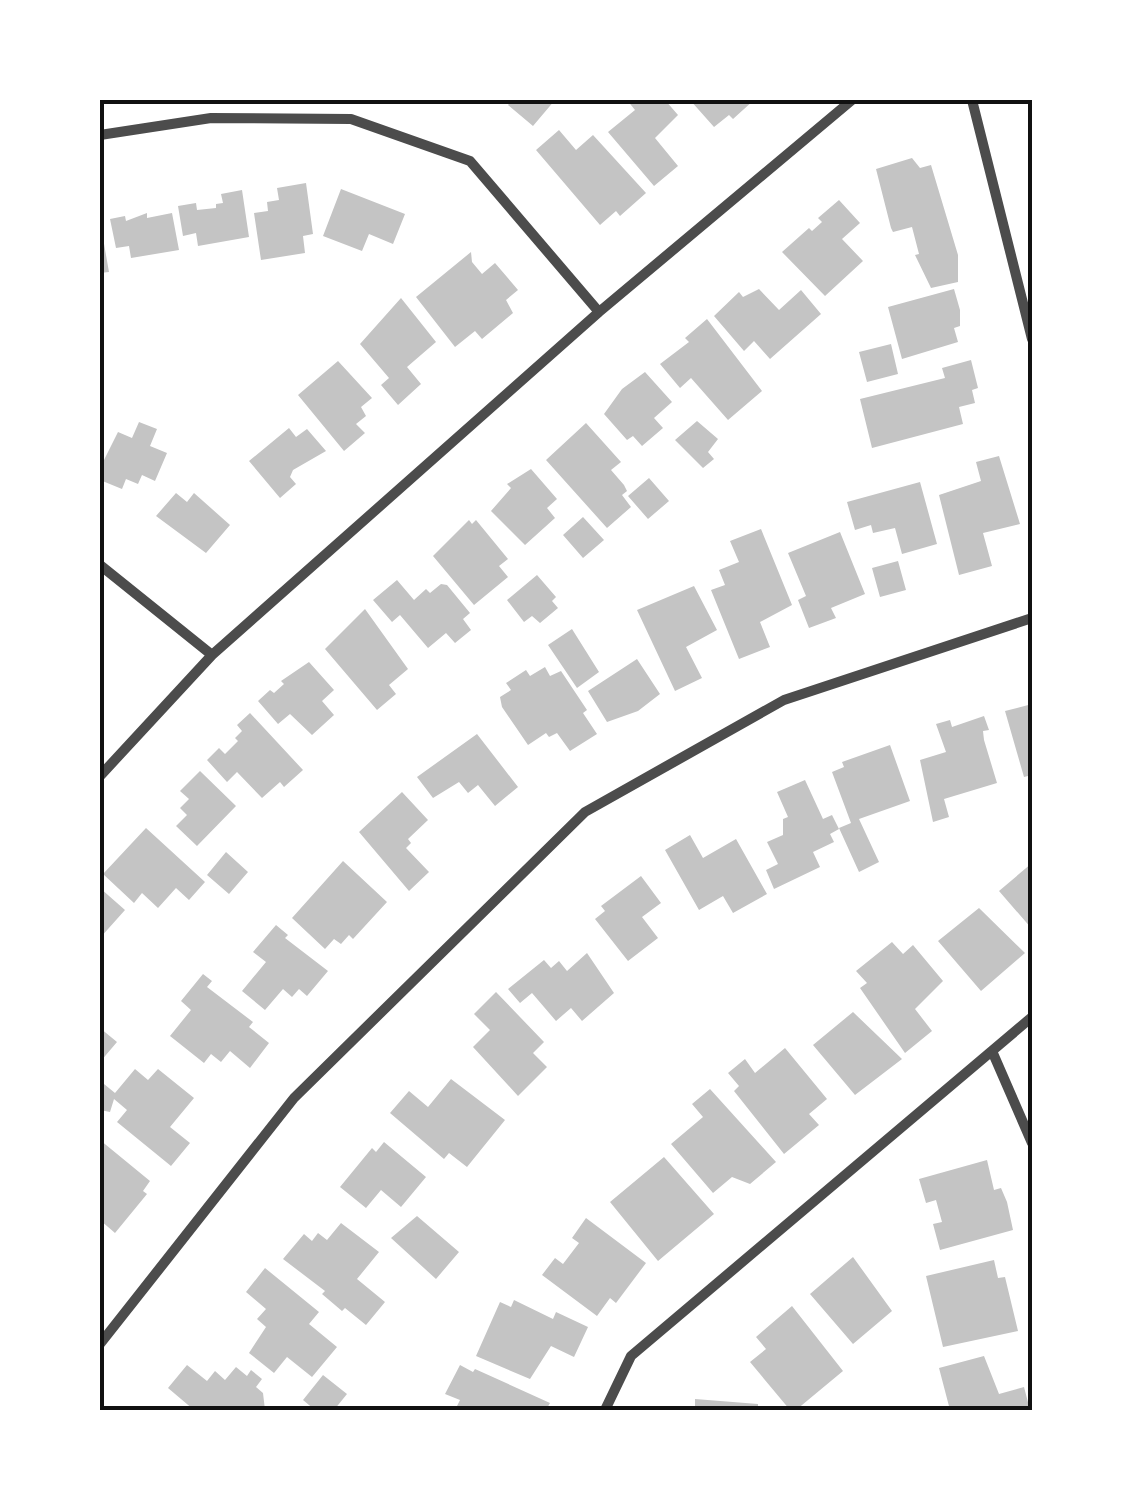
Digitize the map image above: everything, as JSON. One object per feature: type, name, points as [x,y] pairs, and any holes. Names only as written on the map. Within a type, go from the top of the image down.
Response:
[{"type":"street","points":[[100,776],[212,655],[599,312],[852,100]]},
{"type":"street","points":[[972,100],[1032,338]]},
{"type":"street","points":[[100,135],[210,118],[351,119],[470,161],[599,312]]},
{"type":"street","points":[[100,565],[212,655]]},
{"type":"street","points":[[100,1344],[294,1098],[585,812],[784,700],[1032,618]]},
{"type":"street","points":[[605,1410],[630,1356],[1032,1017]]},
{"type":"street","points":[[992,1051],[1032,1143]]},
{"type":"building","points":[[512,100],[555,100],[533,126],[508,105]]},
{"type":"building","points":[[627,100],[665,100],[678,115],[655,138],[678,166],[654,186],[608,132],[635,110]]},
{"type":"building","points":[[690,100],[754,100],[733,119],[729,115],[714,127]]},
{"type":"building","points":[[559,130],[576,150],[593,135],[646,193],[620,216],[616,211],[600,225],[536,150]]},
{"type":"building","points":[[912,158],[920,168],[931,165],[958,255],[958,282],[931,288],[915,255],[919,254],[912,227],[893,232],[891,228],[876,169]]},
{"type":"building","points":[[306,183],[313,234],[303,236],[305,253],[261,260],[254,213],[268,211],[267,202],[279,200],[277,188]]},
{"type":"building","points":[[341,189],[405,214],[393,244],[369,234],[362,251],[323,236]]},
{"type":"building","points":[[242,190],[249,237],[198,246],[196,233],[183,236],[178,206],[196,203],[197,210],[216,208],[216,204],[223,203],[221,194]]},
{"type":"building","points":[[839,200],[860,223],[842,239],[863,261],[825,296],[782,252],[822,222],[818,218]]},
{"type":"building","points":[[147,213],[147,218],[172,213],[179,250],[131,258],[129,246],[116,248],[110,219],[125,216],[126,221]]},
{"type":"building","points":[[100,221],[109,272],[100,273]]},
{"type":"building","points":[[471,252],[472,262],[482,274],[495,263],[518,290],[506,300],[513,313],[482,339],[475,331],[455,347],[416,297]]},
{"type":"building","points":[[759,289],[779,310],[801,290],[821,314],[770,359],[754,341],[744,351],[714,316],[739,292],[743,297]]},
{"type":"building","points":[[954,289],[960,310],[960,326],[954,328],[958,342],[902,359],[888,307]]},
{"type":"building","points":[[401,298],[436,342],[407,367],[421,384],[398,405],[381,385],[389,378],[360,344]]},
{"type":"building","points":[[707,319],[762,391],[728,420],[691,378],[680,388],[660,364],[689,342],[685,338]]},
{"type":"building","points":[[891,344],[898,374],[867,382],[859,352]]},
{"type":"building","points":[[971,360],[978,388],[972,390],[975,403],[959,407],[963,424],[872,448],[860,399],[945,378],[942,368]]},
{"type":"building","points":[[338,361],[372,398],[361,407],[366,416],[356,424],[365,433],[344,451],[298,395]]},
{"type":"building","points":[[645,372],[672,402],[654,418],[663,428],[642,446],[633,436],[627,440],[604,414],[622,389]]},
{"type":"building","points":[[697,421],[718,439],[708,452],[714,459],[703,468],[675,440]]},
{"type":"building","points":[[139,422],[157,429],[150,446],[167,453],[155,481],[142,475],[138,484],[126,479],[122,489],[100,480],[100,468],[118,432],[132,438]]},
{"type":"building","points":[[586,423],[621,462],[611,470],[624,485],[627,491],[622,495],[631,507],[607,528],[546,460]]},
{"type":"building","points":[[289,428],[296,437],[307,429],[326,451],[293,470],[290,477],[296,484],[280,498],[249,461]]},
{"type":"building","points":[[999,456],[1020,524],[983,533],[992,566],[959,575],[939,495],[981,481],[976,462]]},
{"type":"building","points":[[531,469],[557,499],[547,508],[555,518],[525,545],[491,511],[511,488],[507,484]]},
{"type":"building","points":[[649,478],[669,501],[648,519],[628,496]]},
{"type":"building","points":[[920,482],[937,544],[902,554],[895,528],[873,533],[871,525],[855,530],[847,502]]},
{"type":"building","points":[[176,493],[187,502],[194,493],[230,525],[206,553],[156,516]]},
{"type":"building","points":[[583,517],[604,540],[583,558],[563,535]]},
{"type":"building","points":[[469,520],[472,524],[476,520],[508,559],[499,566],[508,577],[474,605],[433,556]]},
{"type":"building","points":[[761,529],[792,605],[760,622],[770,647],[739,659],[711,590],[725,585],[719,570],[739,562],[730,541]]},
{"type":"building","points":[[840,532],[865,594],[831,608],[836,618],[809,628],[798,600],[806,596],[788,553]]},
{"type":"building","points":[[898,561],[906,590],[880,597],[872,568]]},
{"type":"building","points":[[537,575],[556,597],[552,601],[558,608],[540,623],[532,616],[524,622],[507,600]]},
{"type":"building","points":[[397,580],[414,600],[426,589],[430,593],[441,584],[447,585],[470,613],[463,619],[471,630],[455,643],[446,633],[428,648],[400,615],[392,622],[373,600]]},
{"type":"building","points":[[694,586],[717,630],[686,647],[702,678],[675,691],[637,610]]},
{"type":"building","points":[[365,609],[408,669],[389,685],[396,694],[377,710],[325,649]]},
{"type":"building","points":[[572,629],[599,672],[577,688],[548,645]]},
{"type":"building","points":[[637,659],[660,694],[638,711],[607,722],[588,691]]},
{"type":"building","points":[[309,662],[334,690],[322,701],[334,715],[312,735],[290,714],[278,724],[258,701],[270,690],[274,693],[284,684],[281,681]]},
{"type":"building","points":[[545,667],[550,676],[561,671],[587,710],[583,713],[597,734],[570,751],[557,733],[549,737],[546,733],[528,745],[502,707],[500,697],[511,690],[506,683],[526,670],[530,676]]},
{"type":"building","points":[[1032,704],[1032,775],[1024,777],[1005,711]]},
{"type":"building","points":[[250,713],[303,770],[284,787],[280,782],[262,798],[237,772],[227,782],[207,760],[219,748],[225,754],[238,741],[235,738],[242,731],[237,725]]},
{"type":"building","points":[[984,716],[989,730],[983,731],[984,740],[997,783],[944,799],[949,817],[933,822],[920,760],[946,752],[936,724],[950,720],[952,727]]},
{"type":"building","points":[[477,734],[518,787],[495,806],[478,785],[468,793],[459,782],[433,798],[417,777]]},
{"type":"building","points":[[890,745],[910,801],[859,819],[879,862],[859,872],[839,828],[851,823],[832,772],[844,767],[842,762]]},
{"type":"building","points":[[200,771],[236,806],[197,846],[176,826],[187,815],[180,808],[189,799],[180,791]]},
{"type":"building","points":[[805,780],[823,819],[832,815],[839,829],[830,834],[834,842],[813,852],[820,867],[774,889],[766,870],[778,864],[767,842],[783,835],[783,819],[788,817],[777,792]]},
{"type":"building","points":[[402,792],[428,820],[408,839],[411,843],[406,848],[429,872],[409,891],[359,832]]},
{"type":"building","points":[[146,828],[205,882],[189,900],[176,888],[158,908],[142,893],[134,903],[103,874]]},
{"type":"building","points":[[690,835],[703,858],[736,839],[767,894],[733,913],[723,896],[699,910],[665,850]]},
{"type":"building","points":[[226,852],[248,872],[229,894],[207,875]]},
{"type":"building","points":[[343,861],[387,902],[353,939],[349,935],[341,944],[334,939],[325,949],[292,918]]},
{"type":"building","points":[[1032,863],[1032,929],[999,891]]},
{"type":"building","points":[[641,876],[661,903],[642,917],[658,938],[628,961],[595,919],[605,911],[601,906]]},
{"type":"building","points":[[100,888],[125,910],[100,938]]},
{"type":"building","points":[[979,908],[1025,953],[981,991],[938,941]]},
{"type":"building","points":[[276,925],[288,935],[285,938],[328,971],[307,996],[299,989],[292,997],[283,989],[265,1010],[242,991],[266,962],[253,952]]},
{"type":"building","points":[[892,942],[903,954],[913,945],[943,981],[915,1009],[932,1031],[905,1053],[860,988],[867,983],[856,971]]},
{"type":"building","points":[[587,953],[614,993],[582,1021],[571,1008],[556,1021],[532,993],[520,1003],[508,989],[544,960],[551,968],[559,961],[567,971]]},
{"type":"building","points":[[203,974],[212,981],[207,987],[253,1022],[249,1027],[269,1043],[250,1068],[230,1051],[221,1062],[211,1054],[204,1063],[170,1036],[191,1010],[181,1001]]},
{"type":"building","points":[[496,992],[544,1042],[533,1053],[547,1067],[518,1096],[473,1047],[490,1030],[474,1014]]},
{"type":"building","points":[[853,1012],[902,1059],[855,1095],[813,1045]]},
{"type":"building","points":[[100,1028],[117,1042],[100,1062]]},
{"type":"building","points":[[785,1048],[827,1099],[809,1114],[819,1125],[784,1154],[734,1091],[739,1086],[728,1073],[745,1059],[755,1073]]},
{"type":"building","points":[[135,1069],[148,1080],[158,1069],[194,1098],[170,1127],[190,1143],[171,1166],[117,1122],[127,1110],[114,1099],[110,1112],[100,1110],[100,1089],[104,1084],[115,1093]]},
{"type":"building","points":[[451,1079],[505,1120],[467,1167],[449,1153],[444,1159],[390,1113],[409,1091],[428,1107]]},
{"type":"building","points":[[710,1089],[776,1162],[750,1184],[732,1177],[713,1193],[671,1144],[703,1117],[692,1104]]},
{"type":"building","points":[[100,1140],[150,1181],[143,1191],[147,1194],[115,1233],[100,1220]]},
{"type":"building","points":[[384,1142],[426,1177],[401,1207],[381,1190],[366,1208],[340,1187],[372,1148],[376,1152]]},
{"type":"building","points":[[664,1157],[714,1214],[658,1261],[610,1202]]},
{"type":"building","points":[[987,1160],[994,1190],[1001,1188],[1007,1202],[1013,1230],[940,1250],[933,1224],[942,1222],[936,1200],[926,1203],[919,1179]]},
{"type":"building","points":[[417,1216],[459,1252],[436,1279],[391,1238]]},
{"type":"building","points":[[586,1218],[646,1263],[616,1303],[610,1298],[597,1316],[542,1275],[555,1258],[563,1264],[579,1243],[572,1238]]},
{"type":"building","points":[[341,1223],[379,1252],[357,1279],[385,1302],[366,1325],[345,1308],[342,1311],[322,1294],[325,1291],[283,1259],[304,1234],[312,1241],[318,1233],[327,1240]]},
{"type":"building","points":[[853,1257],[892,1311],[853,1344],[810,1294]]},
{"type":"building","points":[[994,1260],[998,1278],[1005,1277],[1018,1331],[943,1347],[926,1276]]},
{"type":"building","points":[[265,1268],[319,1312],[309,1324],[337,1347],[312,1377],[287,1357],[274,1373],[249,1353],[266,1327],[257,1319],[266,1309],[246,1292]]},
{"type":"building","points":[[514,1300],[553,1319],[556,1312],[588,1327],[574,1357],[551,1346],[530,1379],[476,1356],[500,1302],[511,1307]]},
{"type":"building","points":[[792,1306],[843,1371],[796,1410],[790,1410],[750,1362],[766,1349],[756,1337]]},
{"type":"building","points":[[984,1356],[999,1394],[1024,1387],[1030,1410],[950,1410],[939,1368]]},
{"type":"building","points":[[187,1365],[207,1381],[215,1371],[225,1380],[236,1367],[247,1376],[251,1370],[262,1379],[256,1387],[263,1393],[265,1410],[194,1410],[168,1388]]},
{"type":"building","points":[[460,1365],[550,1403],[546,1410],[455,1410],[460,1400],[445,1394]]},
{"type":"building","points":[[323,1375],[347,1394],[334,1410],[315,1410],[303,1400]]},
{"type":"building","points":[[695,1399],[758,1404],[758,1410],[695,1410]]}]
